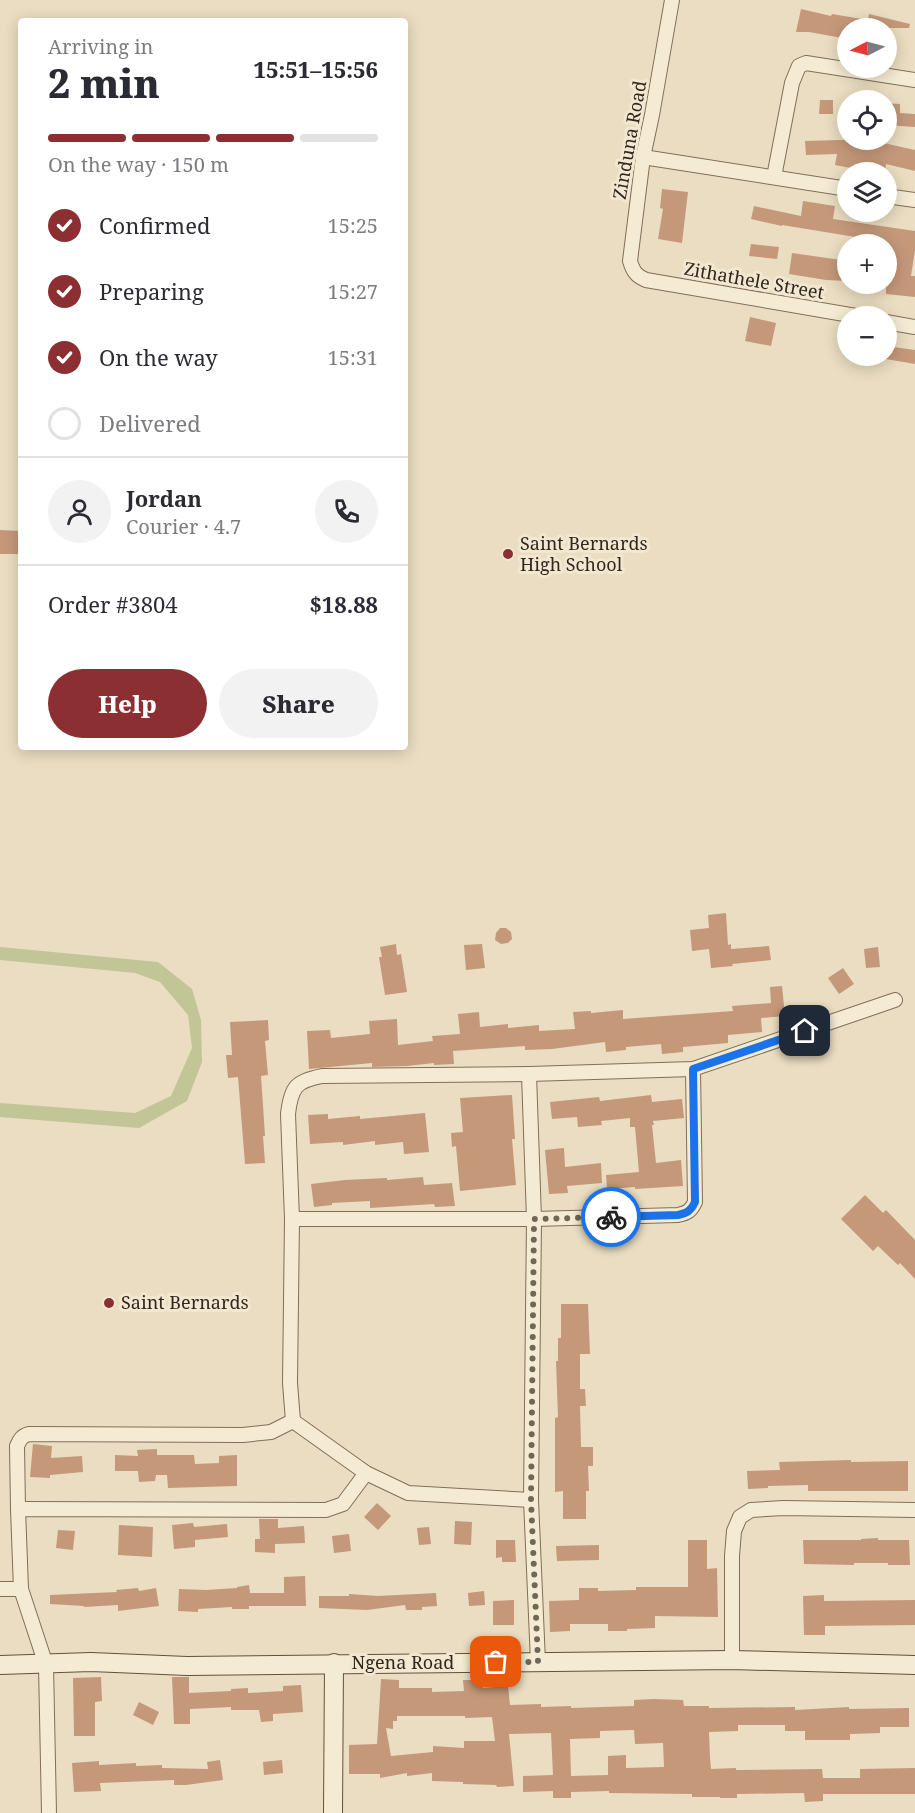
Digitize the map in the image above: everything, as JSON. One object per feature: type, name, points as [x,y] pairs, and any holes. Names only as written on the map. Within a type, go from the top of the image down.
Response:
[{"type":"street","name":"Zinduna Road","points":[[646,280],[638,277],[630,261],[643,157],[672,0]]},
{"type":"street","points":[[774,177],[792,83],[799,66],[806,63],[915,80]]},
{"type":"street","points":[[643,157],[837,187]]},
{"type":"street","points":[[897,198],[915,200]]},
{"type":"street","name":"Zithathele Street","points":[[646,280],[837,313]]},
{"type":"street","points":[[897,324],[915,327]]},
{"type":"street","points":[[293,1421],[290,1383],[292,1219],[288,1114],[290,1098],[295,1088],[304,1079],[322,1076],[529,1074],[693,1069],[895,1000]]},
{"type":"street","points":[[292,1219],[534,1219],[687,1213],[692,1210],[695,1202],[693,1069]]},
{"type":"street","points":[[529,1074],[534,1219],[531,1500],[538,1662]]},
{"type":"street","points":[[293,1421],[366,1473],[408,1493],[531,1500]]},
{"type":"street","points":[[49,1813],[46,1665],[21,1589],[17,1446],[20,1440],[29,1434],[243,1436],[271,1432],[293,1421]]},
{"type":"street","points":[[18,1509],[326,1510],[343,1504],[366,1473]]},
{"type":"street","points":[[732,1660],[732,1556],[734,1531],[740,1517],[751,1510],[783,1508],[915,1510]]},
{"type":"street","points":[[0,1589],[21,1589]]},
{"type":"street","name":"Ngena Road","points":[[0,1665],[91,1662],[187,1666],[732,1660],[915,1665]]},
{"type":"street","points":[[333,1813],[334,1663]]},
{"type":"green space","points":[[0,947],[158,962],[192,989],[201,1020],[202,1062],[187,1101],[139,1128],[0,1117],[0,1103],[135,1113],[171,1096],[192,1048],[188,1015],[160,982],[135,973],[0,960]]},
{"type":"building","points":[[801,9],[831,16],[832,14],[856,18],[837,18],[837,37],[796,32]]},
{"type":"building","points":[[869,14],[885,18],[868,18]]},
{"type":"building","points":[[897,21],[910,24],[909,28],[897,28]]},
{"type":"building","points":[[820,100],[833,100],[833,114],[819,114]]},
{"type":"building","points":[[897,104],[900,104],[900,113],[915,114],[915,127],[897,126]]},
{"type":"building","points":[[837,140],[837,150],[897,150],[897,146],[915,150],[915,171],[897,167],[897,162],[837,162],[837,165],[835,165],[837,154],[806,155],[805,141]]},
{"type":"building","points":[[662,189],[688,192],[682,243],[658,239],[663,209],[660,208]]},
{"type":"building","points":[[803,201],[835,206],[833,219],[837,220],[837,222],[854,222],[915,231],[911,276],[915,276],[915,297],[886,294],[897,294],[897,234],[837,234],[751,219],[754,206],[801,216]]},
{"type":"building","points":[[751,244],[779,247],[777,259],[749,256]]},
{"type":"building","points":[[792,253],[837,259],[837,280],[789,274]]},
{"type":"building","points":[[750,317],[776,323],[771,346],[745,341]]},
{"type":"building","points":[[897,348],[915,350],[915,364],[897,361]]},
{"type":"building","points":[[0,530],[18,531],[18,554],[0,554]]},
{"type":"building","points":[[726,913],[728,945],[731,944],[731,949],[769,946],[771,960],[711,968],[709,949],[692,951],[690,930],[709,928],[708,915]]},
{"type":"building","points":[[500,928],[506,928],[511,932],[512,939],[508,943],[501,944],[495,940]]},
{"type":"building","points":[[396,944],[397,955],[401,954],[407,992],[385,995],[379,957],[382,957],[380,947]]},
{"type":"building","points":[[482,944],[485,968],[466,970],[464,945]]},
{"type":"building","points":[[878,947],[880,967],[866,968],[864,949]]},
{"type":"building","points":[[843,968],[854,984],[839,994],[828,978]]},
{"type":"building","points":[[782,986],[785,1016],[761,1018],[762,1032],[728,1035],[728,1043],[683,1047],[683,1052],[662,1054],[661,1044],[626,1047],[626,1050],[606,1052],[605,1042],[552,1049],[525,1050],[525,1046],[453,1051],[454,1064],[372,1067],[372,1063],[309,1069],[307,1031],[330,1030],[331,1038],[370,1034],[369,1021],[397,1019],[398,1045],[433,1041],[432,1036],[460,1034],[458,1014],[479,1012],[480,1027],[508,1024],[508,1028],[539,1025],[539,1031],[575,1029],[573,1012],[623,1010],[623,1019],[733,1011],[732,1006],[771,1003],[770,987]]},
{"type":"building","points":[[268,1020],[269,1040],[265,1041],[268,1075],[261,1076],[265,1163],[245,1164],[238,1077],[228,1078],[226,1055],[232,1055],[230,1022]]},
{"type":"building","points":[[512,1095],[515,1139],[512,1139],[516,1185],[460,1191],[456,1146],[452,1147],[451,1133],[463,1132],[460,1098]]},
{"type":"building","points":[[651,1095],[652,1102],[682,1099],[684,1118],[653,1121],[654,1125],[652,1125],[656,1163],[681,1160],[683,1186],[607,1189],[606,1175],[639,1172],[635,1127],[630,1127],[630,1118],[601,1121],[602,1125],[578,1127],[577,1117],[552,1119],[550,1102],[599,1097],[600,1101]]},
{"type":"building","points":[[425,1113],[429,1152],[404,1154],[403,1142],[375,1145],[375,1141],[343,1145],[343,1142],[310,1144],[308,1115],[328,1114],[328,1119],[360,1116],[360,1119]]},
{"type":"building","points":[[564,1148],[565,1167],[601,1163],[602,1183],[567,1186],[568,1193],[549,1194],[545,1150]]},
{"type":"building","points":[[423,1177],[424,1185],[452,1183],[455,1206],[435,1207],[434,1204],[370,1208],[370,1201],[332,1203],[332,1205],[314,1207],[311,1184],[345,1180]]},
{"type":"building","points":[[865,1195],[883,1213],[886,1210],[915,1240],[915,1279],[900,1263],[898,1265],[878,1246],[873,1251],[841,1219]]},
{"type":"building","points":[[561,1304],[588,1304],[590,1354],[580,1354],[580,1389],[585,1389],[586,1406],[580,1406],[581,1447],[593,1447],[593,1466],[588,1466],[589,1491],[586,1491],[586,1519],[563,1519],[563,1491],[555,1492],[555,1418],[558,1417],[556,1361],[558,1361],[558,1338],[561,1338]]},
{"type":"building","points":[[33,1444],[52,1446],[51,1458],[82,1456],[83,1472],[50,1475],[50,1478],[30,1477]]},
{"type":"building","points":[[157,1449],[157,1455],[194,1455],[195,1464],[219,1463],[219,1456],[237,1455],[237,1486],[168,1488],[167,1475],[156,1475],[155,1481],[139,1482],[138,1471],[115,1471],[115,1455],[138,1456],[137,1450]]},
{"type":"building","points":[[851,1460],[851,1462],[908,1461],[908,1491],[808,1491],[808,1485],[748,1489],[747,1471],[780,1470],[779,1462]]},
{"type":"building","points":[[377,1503],[391,1516],[378,1530],[364,1517]]},
{"type":"building","points":[[259,1519],[278,1519],[278,1528],[304,1526],[305,1543],[275,1544],[275,1553],[255,1552],[255,1539],[260,1539]]},
{"type":"building","points":[[455,1521],[472,1522],[471,1545],[454,1544]]},
{"type":"building","points":[[193,1523],[194,1527],[227,1524],[228,1537],[195,1540],[195,1547],[174,1549],[172,1525]]},
{"type":"building","points":[[119,1525],[153,1527],[152,1557],[118,1555]]},
{"type":"building","points":[[429,1527],[431,1544],[419,1545],[417,1528]]},
{"type":"building","points":[[58,1530],[75,1531],[73,1550],[56,1548]]},
{"type":"building","points":[[349,1534],[351,1551],[334,1553],[332,1536]]},
{"type":"building","points":[[878,1538],[878,1540],[909,1540],[910,1565],[804,1564],[803,1540]]},
{"type":"building","points":[[496,1540],[515,1540],[516,1562],[502,1562],[502,1557],[496,1558]]},
{"type":"building","points":[[688,1540],[707,1540],[707,1569],[717,1568],[718,1617],[655,1616],[655,1628],[608,1631],[608,1624],[570,1624],[570,1631],[550,1632],[549,1601],[579,1600],[579,1588],[598,1588],[598,1591],[636,1590],[636,1587],[688,1587]]},
{"type":"building","points":[[599,1545],[599,1560],[557,1561],[556,1546]]},
{"type":"building","points":[[305,1576],[306,1606],[249,1606],[249,1609],[232,1609],[232,1607],[198,1609],[198,1612],[178,1611],[179,1589],[206,1590],[249,1585],[250,1593],[284,1593],[284,1577]]},
{"type":"building","points":[[138,1588],[139,1591],[156,1588],[159,1606],[118,1611],[118,1605],[84,1607],[50,1604],[50,1595],[117,1592],[116,1590]]},
{"type":"building","points":[[484,1591],[485,1605],[469,1606],[468,1593]]},
{"type":"building","points":[[436,1593],[437,1606],[422,1607],[422,1610],[406,1610],[405,1605],[367,1610],[319,1608],[319,1596]]},
{"type":"building","points":[[824,1595],[824,1601],[915,1600],[915,1625],[825,1626],[825,1635],[804,1635],[803,1596]]},
{"type":"building","points":[[514,1600],[514,1625],[493,1625],[493,1601]]},
{"type":"building","points":[[101,1677],[102,1701],[95,1702],[95,1736],[74,1736],[73,1678]]},
{"type":"building","points":[[172,1677],[189,1677],[189,1693],[248,1688],[248,1693],[283,1691],[283,1686],[301,1685],[303,1712],[273,1714],[273,1721],[261,1722],[259,1710],[231,1710],[231,1707],[190,1709],[190,1724],[174,1724]]},
{"type":"building","points":[[381,1679],[399,1680],[399,1688],[432,1688],[432,1692],[464,1691],[463,1680],[482,1680],[483,1688],[508,1686],[510,1705],[541,1704],[541,1707],[634,1706],[634,1700],[654,1699],[683,1700],[684,1706],[709,1706],[709,1708],[795,1707],[795,1710],[849,1707],[849,1709],[909,1708],[909,1727],[880,1727],[880,1733],[850,1734],[850,1740],[805,1740],[805,1731],[785,1731],[785,1725],[738,1725],[738,1731],[709,1732],[710,1758],[711,1769],[822,1769],[823,1778],[860,1778],[860,1769],[915,1768],[915,1794],[823,1794],[823,1801],[805,1802],[804,1793],[737,1794],[737,1798],[720,1798],[692,1797],[692,1794],[609,1793],[609,1791],[571,1792],[571,1798],[553,1798],[553,1791],[523,1792],[523,1776],[553,1775],[551,1733],[509,1734],[514,1786],[497,1787],[496,1785],[432,1781],[432,1773],[407,1776],[407,1773],[380,1778],[380,1774],[349,1774],[349,1745],[377,1744]],"holes":[[[397,1716],[492,1717],[495,1741],[464,1741],[464,1748],[433,1746],[433,1752],[391,1756],[386,1728],[393,1729],[393,1721],[397,1721]],[[634,1730],[635,1744],[663,1743],[664,1767],[626,1768],[626,1755],[608,1756],[608,1775],[571,1776],[570,1739],[600,1738],[600,1731]]]},
{"type":"building","points":[[139,1702],[159,1712],[153,1725],[133,1715]]},
{"type":"building","points":[[220,1760],[223,1780],[186,1785],[174,1785],[174,1780],[100,1783],[101,1791],[74,1792],[72,1763],[99,1761],[99,1765],[136,1763],[136,1766],[162,1765],[162,1768],[208,1769],[207,1762]]},
{"type":"building","points":[[282,1760],[283,1773],[264,1775],[263,1762]]},
{"type":"way so far","points":[[496,1662],[538,1662],[531,1500],[534,1219],[611,1217]]},
{"type":"place","name":"Saint Bernards High School","points":[[508,554]]},
{"type":"place","name":"Saint Bernards","points":[[109,1303]]},
{"type":"route","points":[[611,1217],[678,1215],[692,1210],[695,1202],[693,1069],[805,1031]]}]
